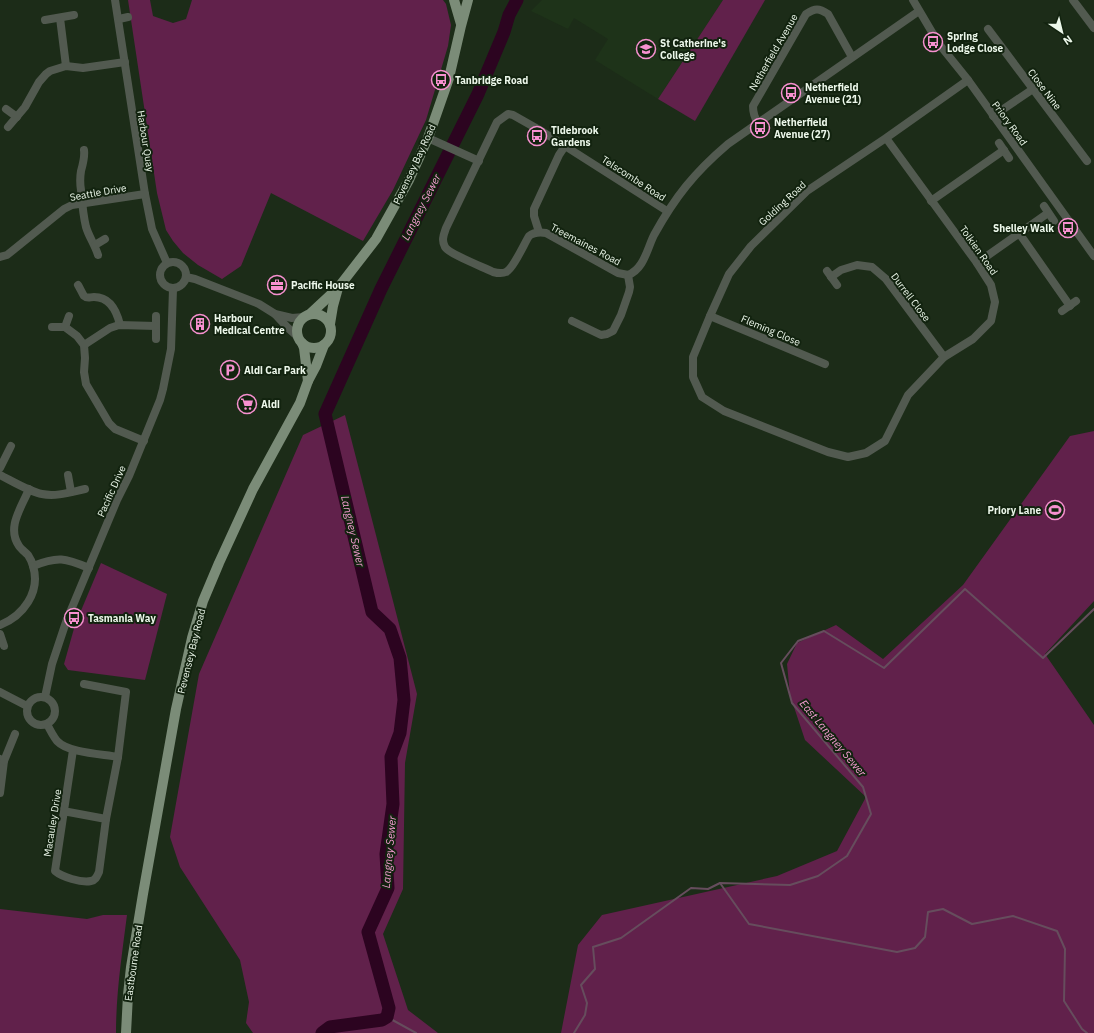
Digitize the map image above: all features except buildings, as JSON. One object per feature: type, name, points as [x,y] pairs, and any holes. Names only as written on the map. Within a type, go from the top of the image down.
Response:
[{"type":"main road","name":"Pevensey Bay Road","points":[[454,0],[461,26]]},
{"type":"main road","name":"Pevensey Bay Road","points":[[307,316],[338,288],[376,239],[409,180],[428,138],[450,78],[468,0]]},
{"type":"main road","name":"Pevensey Bay Road","points":[[330,324],[338,288]]},
{"type":"main road","points":[[319,314],[328,319],[332,329],[331,335],[324,345],[313,348],[307,346],[300,340],[297,331],[298,326],[300,321],[307,316],[319,314]]},
{"type":"main road","name":"Pevensey Bay Road","points":[[300,340],[304,348],[308,381]]},
{"type":"main road","name":"Pevensey Bay Road","points":[[143,894],[176,709],[192,638],[203,601],[253,489],[300,403],[324,345]]},
{"type":"main road","name":"Eastbourne Road","points":[[126,1033],[131,967],[143,894]]},
{"type":"street","name":"Harbour Quay","points":[[116,0],[145,194],[152,229],[167,263]]},
{"type":"street","name":"Priory Road","points":[[913,0],[939,44],[968,80],[1094,256]]},
{"type":"street","points":[[1076,1],[1094,28]]},
{"type":"street","name":"Netherfield Avenue","points":[[758,123],[754,117],[753,106],[806,14],[812,9],[822,10],[828,14],[852,57]]},
{"type":"street","points":[[572,321],[601,335],[613,331],[621,315],[629,292],[630,286],[628,275],[633,273],[641,265],[653,237],[667,211],[695,174],[728,144],[919,10]]},
{"type":"street","points":[[45,20],[74,15]]},
{"type":"street","points":[[119,19],[128,17]]},
{"type":"street","points":[[60,18],[66,66]]},
{"type":"street","name":"Close Nine","points":[[988,28],[1087,161]]},
{"type":"street","points":[[8,127],[25,107],[42,78],[50,71],[66,66],[83,68],[125,62]]},
{"type":"street","name":"Golding Road","points":[[693,377],[693,357],[710,316],[729,274],[751,246],[807,191],[886,138],[968,80]]},
{"type":"street","points":[[993,116],[1033,89]]},
{"type":"street","points":[[6,109],[17,117]]},
{"type":"street","name":"Telscombe Road","points":[[479,161],[497,122],[508,114],[513,115],[543,132],[667,211]]},
{"type":"street","points":[[428,138],[479,161]]},
{"type":"street","name":"Tolkien Road","points":[[693,377],[702,397],[724,411],[828,452],[848,457],[866,453],[885,441],[908,396],[944,357],[973,339],[990,321],[995,302],[991,285],[977,263],[886,138]]},
{"type":"street","points":[[539,232],[534,216],[534,209],[559,155],[565,146]]},
{"type":"street","points":[[931,201],[1001,147],[1009,158]]},
{"type":"street","points":[[84,150],[85,155],[81,181],[82,204],[89,235],[98,255]]},
{"type":"street","points":[[84,161],[93,163]]},
{"type":"street","name":"Treemaines Road","points":[[479,161],[442,239],[444,246],[451,252],[493,272],[505,273],[511,268],[529,236],[533,233],[539,232],[546,233],[618,273],[628,275]]},
{"type":"street","name":"Seattle Drive","points":[[0,257],[7,255],[64,209],[72,205],[145,194]]},
{"type":"street","points":[[977,263],[1019,234],[1046,209],[1054,221]]},
{"type":"street","points":[[1019,234],[1073,303],[1062,311]]},
{"type":"street","points":[[94,245],[105,239]]},
{"type":"street","points":[[167,263],[176,263],[184,268],[186,277],[182,286],[173,289],[162,284],[159,276],[161,269],[167,263]]},
{"type":"street","name":"Durrell Close","points":[[837,285],[829,274],[858,265],[872,267],[886,279],[944,357]]},
{"type":"street","points":[[186,277],[195,278],[259,304],[275,314],[300,340]]},
{"type":"street","points":[[78,284],[87,298],[98,297],[110,304],[118,316],[120,325]]},
{"type":"street","name":"Pacific Drive","points":[[45,697],[52,664],[66,622],[144,441],[160,400],[171,349],[173,289]]},
{"type":"street","points":[[275,314],[292,318],[307,316]]},
{"type":"street","points":[[65,327],[69,316]]},
{"type":"street","points":[[156,316],[156,339]]},
{"type":"street","name":"Fleming Close","points":[[710,316],[825,364]]},
{"type":"street","points":[[84,345],[110,328],[120,325],[156,326]]},
{"type":"street","points":[[52,327],[65,327],[77,336],[84,345],[84,372],[86,382],[104,414],[115,429],[144,441]]},
{"type":"street","points":[[0,468],[10,446]]},
{"type":"street","points":[[0,475],[43,495],[62,494],[85,489]]},
{"type":"street","points":[[68,475],[71,492]]},
{"type":"street","points":[[0,626],[14,618],[25,606],[30,599],[35,584],[35,572],[33,566],[28,556],[19,546],[14,529],[16,518],[29,489]]},
{"type":"street","points":[[33,566],[45,561],[56,559],[68,560],[89,568]]},
{"type":"street","points":[[0,634],[4,646]]},
{"type":"street","points":[[63,811],[106,819],[118,756],[126,692],[84,684]]},
{"type":"street","points":[[0,692],[27,706]]},
{"type":"street","points":[[45,697],[50,700],[55,710],[52,721],[42,726],[33,724],[27,716],[27,706],[34,698],[45,697]]},
{"type":"street","points":[[47,724],[57,741],[63,746],[73,750],[118,756]]},
{"type":"street","points":[[0,792],[2,760],[15,734]]},
{"type":"street","name":"Macauley Drive","points":[[73,750],[55,871],[67,878],[83,881],[92,881],[97,878],[106,819]]},
{"type":"shaded area","points":[[128,0],[150,0],[153,16],[173,23],[186,19],[192,0],[443,0],[446,4],[451,25],[448,46],[426,120],[393,190],[363,241],[271,193],[241,266],[222,279],[198,265],[183,253],[166,230],[157,193]]},
{"type":"shaded area","name":"St Catherine's College","points":[[542,0],[723,0],[658,99],[595,60],[608,39],[574,18],[568,29],[531,11]]},
{"type":"shaded area","points":[[723,0],[765,0],[695,121],[658,99]]},
{"type":"shaded area","points":[[345,415],[417,694],[405,763],[403,889],[383,934],[408,1010],[438,1033],[253,1033],[246,1023],[249,1002],[240,960],[180,867],[170,837],[199,674],[303,435]]},
{"type":"shaded area","points":[[1094,431],[1094,601],[1045,654],[1094,725],[1094,1033],[561,1033],[578,945],[602,915],[777,876],[837,851],[866,797],[805,740],[790,695],[787,664],[797,643],[836,625],[883,659],[963,585],[1070,436]]},
{"type":"shaded area","points":[[101,563],[167,594],[145,680],[68,670],[64,664],[75,625]]},
{"type":"shaded area","points":[[0,909],[87,919],[103,915],[127,915],[118,988],[116,1033],[0,1033]]},
{"type":"waterway","name":"Langney Sewer","points":[[322,1033],[330,1027],[382,1020],[387,1017],[389,1008],[368,932],[388,888],[386,854],[393,804],[391,757],[400,733],[404,700],[400,658],[390,629],[372,612],[325,414],[381,289],[478,94],[504,32],[509,15],[517,0]]},
{"type":"waterway","name":"East Langney Sewer","points":[[574,1033],[585,1015],[587,1003],[581,985],[595,969],[593,947],[621,938],[691,888],[708,889],[720,883],[790,885],[818,876],[847,856],[871,814],[863,787],[792,703],[781,663],[798,641],[824,631],[884,668],[965,589],[1043,658],[1094,609]]},
{"type":"waterway","points":[[720,883],[749,924],[897,952],[915,948],[925,937],[928,912],[943,909],[972,924],[1013,916],[1057,931],[1065,949],[1064,1001],[1082,1029],[1087,1033]]},
{"type":"waterway","name":"East Langney Sewer","points":[[387,1017],[416,1033]]},
{"type":"place","name":"Spring Lodge Close","points":[[933,42]]},
{"type":"place","name":"St Catherine's College","points":[[646,49]]},
{"type":"place","name":"Tanbridge Road","points":[[441,80]]},
{"type":"place","name":"Netherfield Avenue (21)","points":[[791,93]]},
{"type":"place","name":"Netherfield Avenue (27)","points":[[760,128]]},
{"type":"place","name":"Tidebrook Gardens","points":[[537,136]]},
{"type":"place","name":"Shelley Walk","points":[[1068,228]]},
{"type":"place","name":"Pacific House","points":[[277,285]]},
{"type":"place","name":"Harbour Medical Centre","points":[[200,324]]},
{"type":"place","name":"Aldi Car Park","points":[[230,370]]},
{"type":"place","name":"Aldi","points":[[247,404]]},
{"type":"place","name":"Priory Lane","points":[[1055,510]]},
{"type":"place","name":"Tasmania Way","points":[[74,618]]}]
